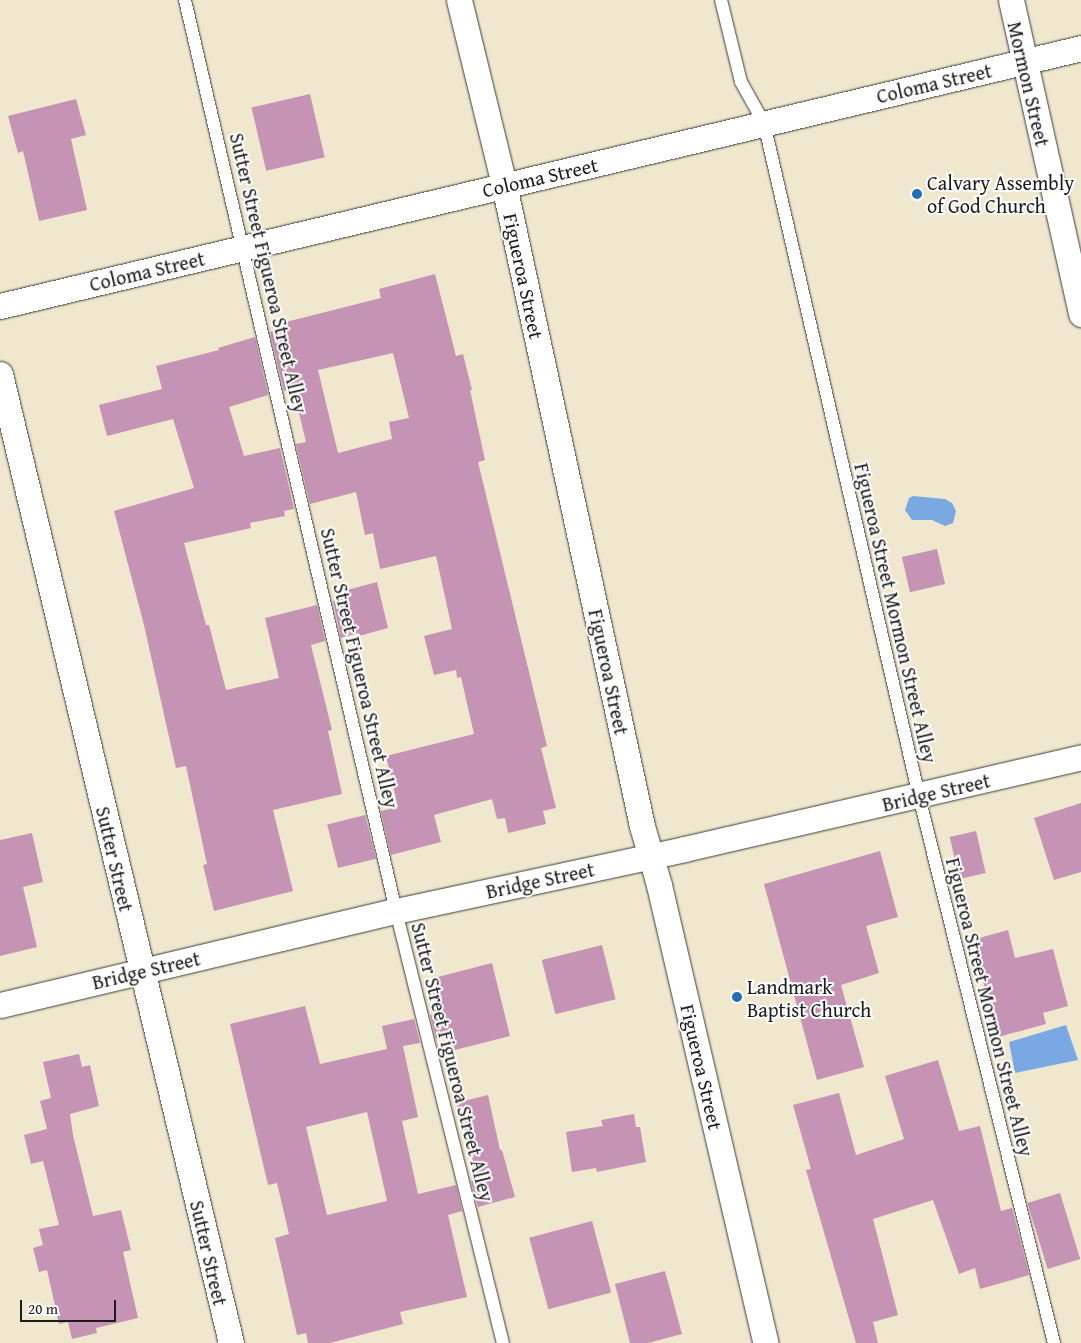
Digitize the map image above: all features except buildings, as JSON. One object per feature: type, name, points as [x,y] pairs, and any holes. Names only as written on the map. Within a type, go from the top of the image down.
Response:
[{"type":"street","name":"Figueroa Street","points":[[459,0],[504,185],[642,826],[652,855],[766,1343]]},
{"type":"street","name":"Mormon Street","points":[[1011,0],[1081,314]]},
{"type":"street","name":"Coloma Street","points":[[0,306],[1081,48]]},
{"type":"street","name":"Sutter Street","points":[[0,374],[231,1343]]},
{"type":"street","name":"Bridge Street","points":[[0,1005],[396,911],[919,796],[1081,757]]},
{"type":"lane","name":"Sutter Street Figueroa Street Alley","points":[[185,0],[244,248],[396,911],[503,1343]]},
{"type":"lane","name":"Figueroa Street Mormon Street Alley","points":[[722,0],[741,82],[764,123],[919,796],[1054,1343]]},
{"type":"water","points":[[913,496],[945,499],[952,503],[956,511],[953,523],[945,526],[932,520],[912,520],[905,510],[909,498]]},
{"type":"water","points":[[1066,1025],[1078,1060],[1015,1073],[1009,1042]]},
{"type":"place","name":"Calvary Assembly of God Church","points":[[917,194]]},
{"type":"place","name":"Landmark Baptist Church","points":[[737,997]]}]
